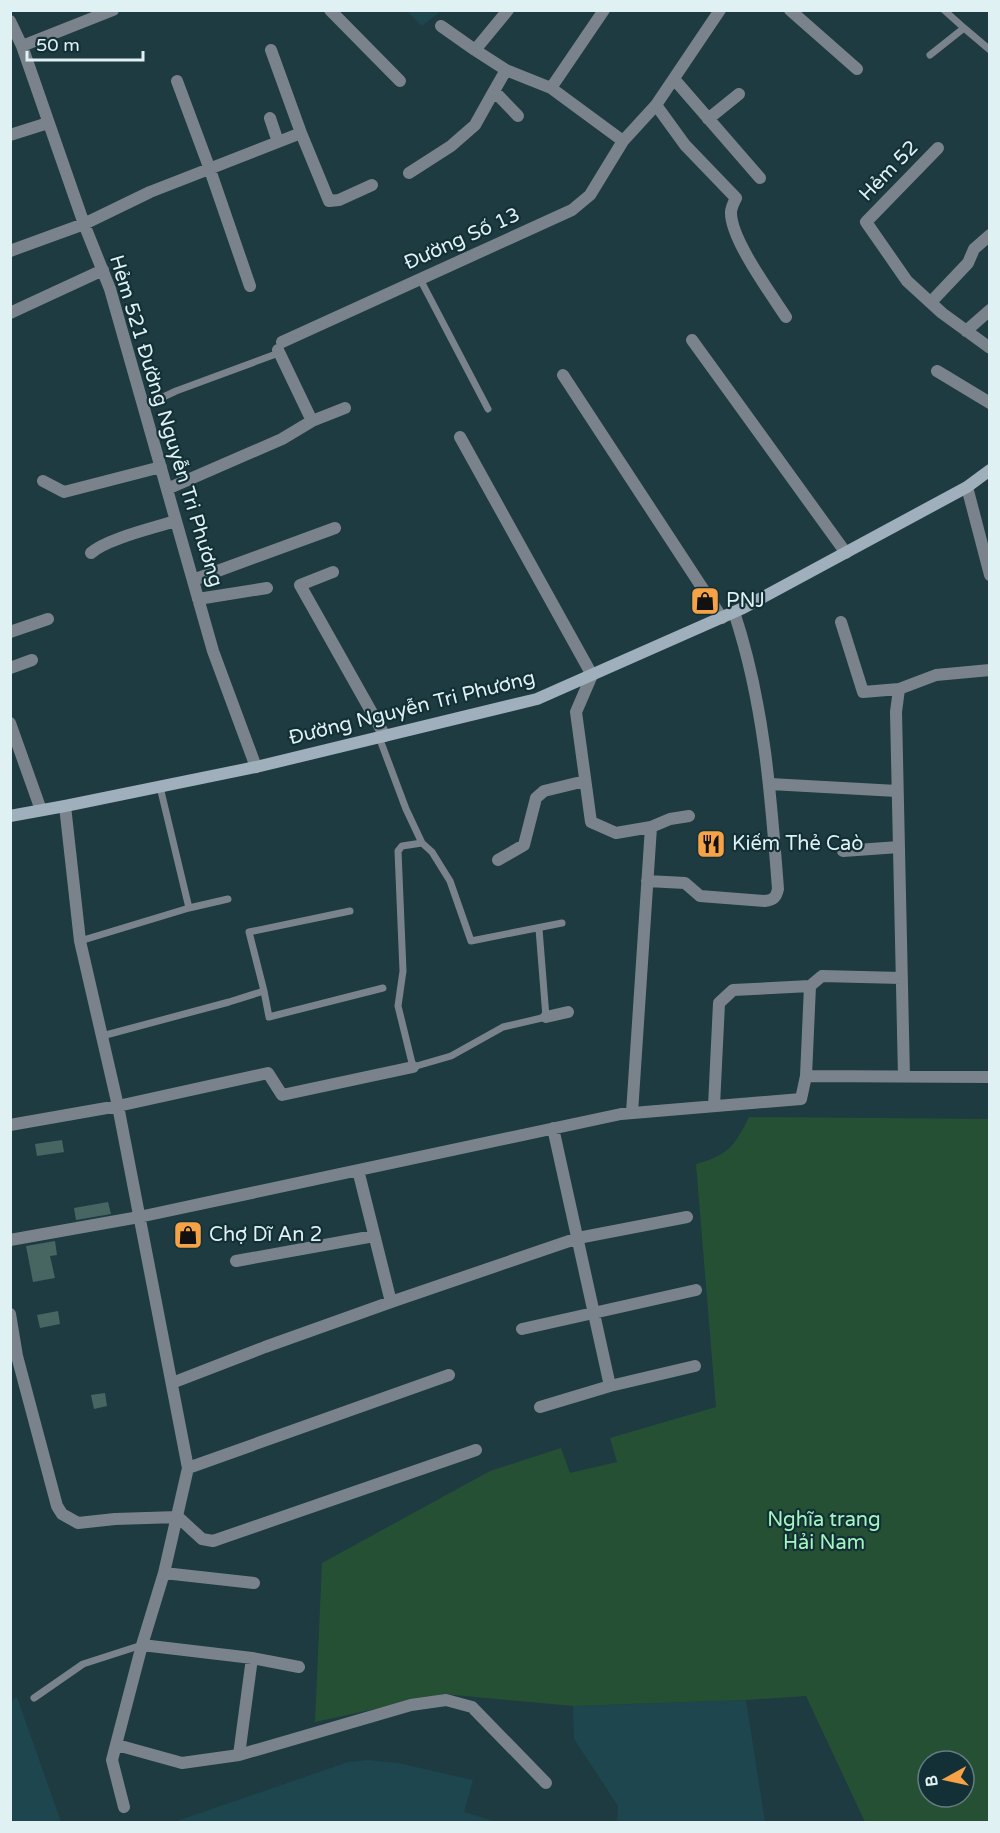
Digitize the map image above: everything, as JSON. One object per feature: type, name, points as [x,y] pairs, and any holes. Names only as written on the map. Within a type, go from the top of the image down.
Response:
[{"type":"main road","name":"Đường Nguyễn Tri Phương","points":[[10,816],[256,767],[537,699],[734,612],[967,487],[990,470]]},
{"type":"street","points":[[22,45],[113,10]]},
{"type":"street","points":[[330,10],[399,81]]},
{"type":"street","points":[[475,50],[508,10]]},
{"type":"street","points":[[551,88],[604,10]]},
{"type":"street","name":"Đường Số 13","points":[[280,346],[572,210],[590,195],[623,141],[656,105],[720,10]]},
{"type":"street","points":[[790,10],[857,69]]},
{"type":"street","name":"Hẻm 521 Đường Nguyễn Tri Phương","points":[[10,21],[22,45],[84,224],[110,289],[213,651],[256,767]]},
{"type":"street","points":[[441,26],[506,70],[551,88],[623,141]]},
{"type":"street","points":[[271,50],[329,201],[339,200],[372,185]]},
{"type":"street","points":[[409,173],[451,146],[475,125],[506,70]]},
{"type":"street","points":[[674,79],[760,178]]},
{"type":"street","points":[[177,81],[250,286]]},
{"type":"street","points":[[494,91],[518,116]]},
{"type":"street","points":[[708,118],[739,94]]},
{"type":"street","points":[[656,105],[685,145],[736,198],[731,212],[736,231],[750,263],[786,317]]},
{"type":"street","points":[[270,118],[278,142]]},
{"type":"street","points":[[10,135],[48,123]]},
{"type":"street","points":[[10,251],[84,224],[150,192],[301,133]]},
{"type":"street","name":"Hẻm 52","points":[[938,148],[866,222],[907,281],[966,331],[990,348]]},
{"type":"street","points":[[931,302],[968,263],[974,249],[990,235]]},
{"type":"street","points":[[10,314],[103,270]]},
{"type":"street","points":[[966,331],[990,310]]},
{"type":"street","points":[[692,340],[846,553]]},
{"type":"street","points":[[280,346],[312,421]]},
{"type":"street","points":[[937,371],[990,403]]},
{"type":"street","points":[[563,375],[722,618]]},
{"type":"street","points":[[167,489],[282,439],[312,421],[345,408]]},
{"type":"street","points":[[460,437],[592,675],[576,712],[591,822],[616,833],[651,827],[670,819],[689,816]]},
{"type":"street","points":[[43,481],[64,492],[161,467]]},
{"type":"street","points":[[967,487],[990,575]]},
{"type":"street","points":[[91,553],[96,548],[109,543],[175,521]]},
{"type":"street","points":[[193,580],[335,528]]},
{"type":"street","points":[[333,572],[300,585],[382,736]]},
{"type":"street","points":[[198,599],[267,588]]},
{"type":"street","points":[[647,880],[685,883],[700,896],[772,900],[777,896],[770,784],[755,686],[734,612]]},
{"type":"street","points":[[10,632],[48,619]]},
{"type":"street","points":[[841,622],[862,692],[899,689],[936,675],[990,670]]},
{"type":"street","points":[[10,668],[32,660]]},
{"type":"street","points":[[899,689],[896,712],[897,791],[904,1077]]},
{"type":"street","points":[[10,723],[41,810]]},
{"type":"street","points":[[498,860],[524,845],[536,798],[544,791],[585,781]]},
{"type":"street","points":[[770,784],[897,791]]},
{"type":"street","points":[[65,806],[80,942],[118,1106],[188,1468],[164,1573],[142,1644],[112,1760],[124,1807]]},
{"type":"street","points":[[632,1113],[651,827]]},
{"type":"street","points":[[843,851],[899,847]]},
{"type":"street","points":[[714,1106],[719,1002],[733,990],[810,986],[822,976],[902,978]]},
{"type":"street","points":[[10,1240],[139,1217],[632,1113],[801,1099],[806,1076],[810,986]]},
{"type":"street","points":[[546,1017],[568,1012]]},
{"type":"street","points":[[10,1125],[118,1106],[268,1073],[282,1095],[413,1067]]},
{"type":"street","points":[[806,1076],[990,1077]]},
{"type":"street","points":[[553,1128],[610,1386]]},
{"type":"street","points":[[357,1170],[391,1302]]},
{"type":"street","points":[[172,1383],[265,1347],[578,1238],[687,1217]]},
{"type":"street","points":[[236,1261],[374,1236]]},
{"type":"street","points":[[522,1329],[696,1290]]},
{"type":"street","points":[[10,1314],[14,1359],[54,1497],[63,1514],[78,1523],[178,1516]]},
{"type":"street","points":[[540,1407],[610,1386],[695,1366]]},
{"type":"street","points":[[188,1468],[449,1375]]},
{"type":"street","points":[[178,1516],[193,1533],[202,1539],[213,1541],[476,1450]]},
{"type":"street","points":[[164,1573],[254,1582]]},
{"type":"street","points":[[142,1644],[252,1658],[299,1667]]},
{"type":"street","points":[[239,1755],[252,1658]]},
{"type":"street","points":[[117,1745],[182,1763],[239,1755],[411,1705],[446,1700],[472,1707],[546,1783]]},
{"type":"lane","points":[[944,10],[990,50]]},
{"type":"lane","points":[[930,55],[964,28]]},
{"type":"lane","points":[[420,279],[488,410]]},
{"type":"lane","name":"Đường Số 13","points":[[144,406],[177,391],[266,359],[276,354],[280,346]]},
{"type":"lane","points":[[382,736],[406,809],[422,843],[432,852],[450,881],[471,941],[562,923]]},
{"type":"lane","points":[[160,787],[189,908]]},
{"type":"lane","points":[[422,843],[402,846],[398,851],[404,971],[398,1006],[413,1067],[452,1056],[503,1028],[546,1017],[539,929]]},
{"type":"lane","points":[[80,942],[189,908],[228,899]]},
{"type":"lane","points":[[350,911],[249,932],[269,1017],[383,988]]},
{"type":"lane","points":[[102,1036],[264,991]]},
{"type":"lane","points":[[34,1698],[83,1664],[142,1644]]},
{"type":"shaded area","points":[[407,11],[441,11],[422,26]]},
{"type":"shaded area","points":[[17,1697],[61,1822],[11,1822],[11,1701]]},
{"type":"shaded area","points":[[746,1700],[765,1822],[617,1822],[618,1806],[574,1739],[573,1706]]},
{"type":"shaded area","points":[[368,1760],[398,1763],[473,1780],[464,1812],[497,1822],[174,1822],[348,1762]]},
{"type":"green space","name":"Nghĩa trang Hải Nam","points":[[749,1117],[989,1119],[989,1822],[865,1822],[806,1696],[573,1706],[443,1694],[315,1722],[322,1563],[490,1471],[561,1448],[570,1473],[617,1462],[610,1438],[716,1407],[696,1164],[716,1157],[734,1143]]},
{"type":"building","points":[[62,1140],[64,1152],[37,1156],[35,1144]]},
{"type":"building","points":[[108,1202],[111,1214],[76,1220],[74,1208]]},
{"type":"building","points":[[55,1241],[57,1255],[50,1256],[55,1278],[33,1282],[26,1246]]},
{"type":"building","points":[[58,1311],[60,1324],[40,1328],[37,1315]]},
{"type":"building","points":[[105,1393],[107,1406],[94,1409],[91,1395]]},
{"type":"place","name":"PNJ","points":[[705,601]]},
{"type":"place","name":"Kiếm Thẻ Caò","points":[[711,844]]},
{"type":"place","name":"Chợ Dĩ An 2","points":[[188,1235]]}]
